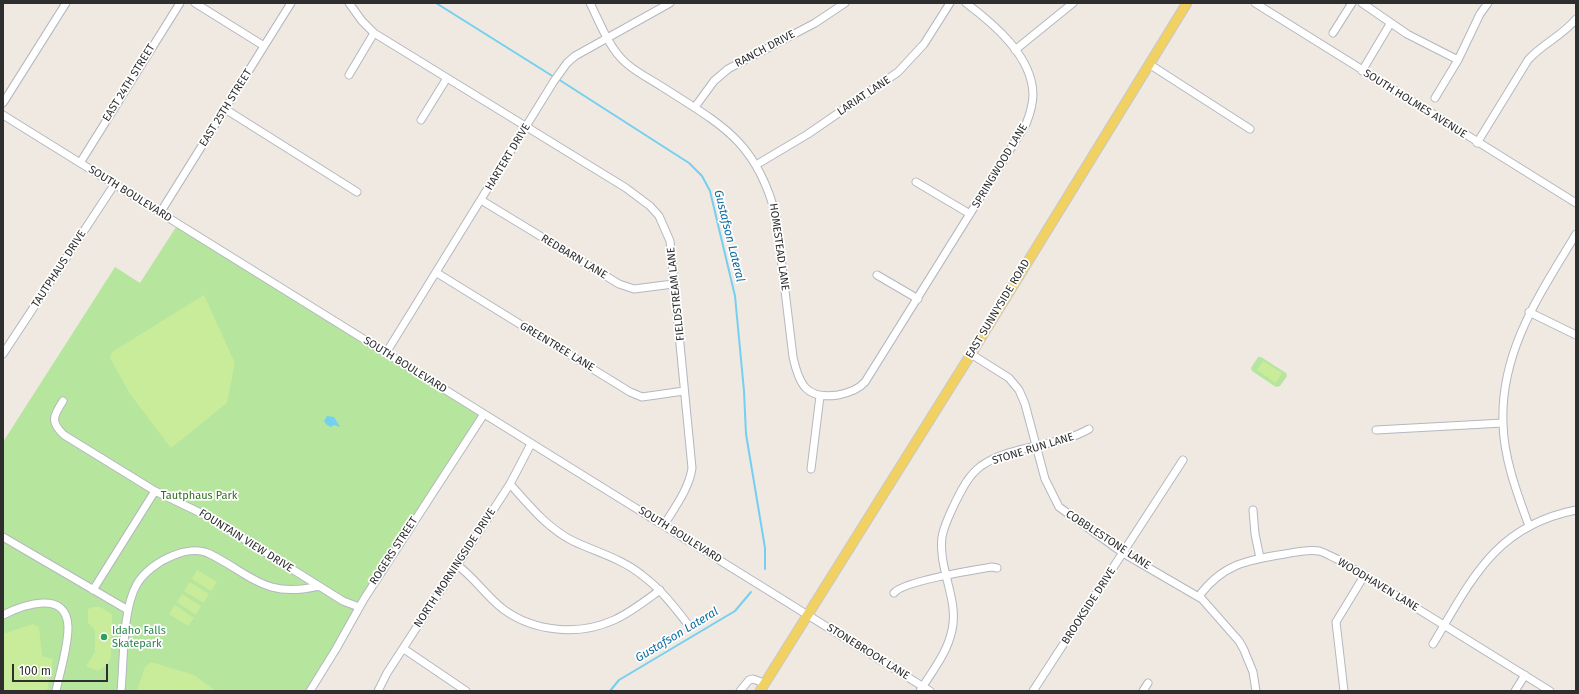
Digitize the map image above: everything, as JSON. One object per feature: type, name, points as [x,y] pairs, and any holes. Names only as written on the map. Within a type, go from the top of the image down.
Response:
[{"type":"main road","name":"EAST SUNNYSIDE ROAD","points":[[762,687],[971,354],[1187,3]]},
{"type":"street","points":[[3,103],[66,3]]},
{"type":"street","name":"EAST 24TH STREET","points":[[80,163],[180,3]]},
{"type":"street","points":[[195,3],[264,46]]},
{"type":"street","name":"EAST 25TH STREET","points":[[160,213],[291,3]]},
{"type":"street","name":"FIELDSTREAM LANE","points":[[349,3],[362,21],[374,33],[525,128],[626,188],[650,206],[663,221],[670,241],[692,468],[691,477],[664,525]]},
{"type":"street","name":"HOMESTEAD LANE","points":[[590,3],[607,38],[626,64],[723,125],[740,142],[756,165],[772,199],[776,216],[794,357],[798,377],[805,387],[817,395]]},
{"type":"street","name":"HARTERT DRIVE","points":[[386,353],[437,273],[556,78],[575,56],[670,3]]},
{"type":"street","name":"RANCH DRIVE","points":[[695,107],[714,81],[728,69],[815,23],[845,3]]},
{"type":"street","name":"LARIAT LANE","points":[[756,165],[808,134],[898,72],[924,44],[950,3]]},
{"type":"street","name":"SPRINGWOOD LANE","points":[[817,395],[847,394],[861,387],[918,299],[1026,124],[1031,110],[1033,94],[1030,75],[1015,50],[996,28],[966,3]]},
{"type":"street","points":[[1015,50],[1073,3]]},
{"type":"street","name":"SOUTH HOLMES AVENUE","points":[[1255,3],[1576,203]]},
{"type":"street","points":[[1332,33],[1352,3]]},
{"type":"street","points":[[1362,3],[1390,24],[1458,60]]},
{"type":"street","points":[[1435,98],[1458,60],[1480,14],[1488,3]]},
{"type":"street","points":[[1477,142],[1528,60],[1535,52],[1565,32],[1576,19]]},
{"type":"street","points":[[1362,71],[1390,24]]},
{"type":"street","points":[[349,75],[374,33]]},
{"type":"street","points":[[1149,64],[1250,129]]},
{"type":"street","points":[[420,120],[446,78]]},
{"type":"street","points":[[225,109],[357,192]]},
{"type":"street","name":"SOUTH BOULEVARD","points":[[3,115],[807,614]]},
{"type":"street","name":"SPRINGWOOD LANE","points":[[916,182],[970,214]]},
{"type":"street","name":"TAUTPHAUS DRIVE","points":[[3,354],[114,185]]},
{"type":"street","name":"REDBARN LANE","points":[[482,200],[619,284],[634,289],[674,284]]},
{"type":"street","points":[[1529,526],[1516,488],[1508,457],[1503,423],[1506,386],[1512,357],[1529,312],[1576,234]]},
{"type":"street","name":"GREENTREE LANE","points":[[437,273],[630,392],[642,397],[684,391]]},
{"type":"street","points":[[877,275],[918,299]]},
{"type":"street","points":[[1529,312],[1576,335]]},
{"type":"street","name":"COBBLESTONE LANE","points":[[971,354],[1009,378],[1019,390],[1037,447],[1045,479],[1060,507],[1123,553],[1199,596],[1239,641],[1253,672],[1256,691]]},
{"type":"street","points":[[811,469],[817,395]]},
{"type":"street","name":"FOUNTAIN VIEW DRIVE","points":[[63,401],[57,410],[54,420],[56,428],[69,438],[155,491],[209,517],[343,601],[358,607]]},
{"type":"street","name":"ROGERS STREET","points":[[310,691],[336,650],[358,607],[484,414]]},
{"type":"street","points":[[1376,430],[1503,423]]},
{"type":"street","name":"STONE RUN LANE","points":[[921,689],[934,670],[948,644],[953,624],[952,600],[945,576],[942,549],[945,527],[961,491],[972,473],[996,457],[1074,437],[1089,429]]},
{"type":"street","name":"NORTH MORNINGSIDE DRIVE","points":[[378,691],[387,673],[510,484],[531,444]]},
{"type":"street","name":"BROOKSIDE DRIVE","points":[[1033,691],[1183,460]]},
{"type":"street","points":[[510,484],[541,518],[558,532],[627,565],[643,575],[660,590],[690,627]]},
{"type":"street","points":[[93,590],[155,491]]},
{"type":"street","points":[[1253,510],[1255,534],[1260,558]]},
{"type":"street","points":[[1434,644],[1444,625],[1484,563],[1506,541],[1544,518],[1576,510]]},
{"type":"street","points":[[3,537],[128,610]]},
{"type":"street","points":[[121,691],[128,610],[133,590],[144,575],[169,557],[187,551],[209,553],[251,580],[267,586],[297,589],[319,586]]},
{"type":"street","name":"WOODHAVEN LANE","points":[[1199,596],[1211,581],[1222,572],[1233,566],[1260,558],[1304,551],[1317,551],[1339,560],[1550,691]]},
{"type":"street","points":[[457,565],[505,610],[528,623],[543,628],[583,629],[598,626],[627,613],[660,590]]},
{"type":"street","points":[[894,593],[903,587],[945,576],[992,567],[997,568]]},
{"type":"street","points":[[1344,691],[1336,622],[1364,576]]},
{"type":"street","points":[[3,615],[38,603],[56,606],[62,611],[68,627],[56,691]]},
{"type":"street","name":"STONEBROOK LANE","points":[[807,614],[921,689],[930,691]]},
{"type":"street","points":[[404,649],[466,691]]},
{"type":"street","points":[[1515,691],[1525,675]]},
{"type":"street","points":[[740,691],[749,680],[753,679],[762,687]]},
{"type":"street","points":[[1143,691],[1148,683]]},
{"type":"green space","name":"Tautphaus Park","points":[[178,224],[484,414],[310,691],[3,691],[3,442],[115,267],[140,283]]},
{"type":"green space","points":[[204,295],[235,363],[227,403],[171,448],[130,394],[110,358],[112,352]]},
{"type":"green space","points":[[1258,357],[1261,357],[1286,373],[1287,376],[1280,386],[1276,387],[1252,371],[1251,368]]},
{"type":"green space","points":[[1263,361],[1282,373],[1276,383],[1257,370]]},
{"type":"green space","points":[[197,570],[217,582],[211,591],[192,579]]},
{"type":"green space","points":[[190,582],[209,594],[204,603],[184,591]]},
{"type":"green space","points":[[182,594],[201,606],[196,615],[177,602]]},
{"type":"green space","points":[[175,605],[194,618],[188,626],[169,614]]},
{"type":"green space","name":"Idaho Falls Skatepark","points":[[100,607],[112,614],[111,657],[107,665],[98,671],[86,666],[95,652],[95,630],[88,623],[88,609]]},
{"type":"green space","points":[[33,624],[39,627],[42,656],[53,659],[47,691],[3,691],[3,634]]},
{"type":"green space","points":[[151,662],[194,675],[216,691],[137,691],[145,667]]},
{"type":"water","points":[[327,416],[334,417],[340,427],[334,425],[331,427],[327,425],[324,421]]},
{"type":"waterway","name":"Gustafson Lateral","points":[[436,3],[554,77]]},
{"type":"waterway","name":"Gustafson Lateral","points":[[558,79],[689,163],[702,176],[710,191],[735,296],[744,391],[746,434],[765,548],[765,569]]},
{"type":"waterway","name":"Gustafson Lateral","points":[[610,691],[619,680],[735,611],[751,592]]},
{"type":"place","name":"Idaho Falls Skatepark","points":[[104,637]]}]
